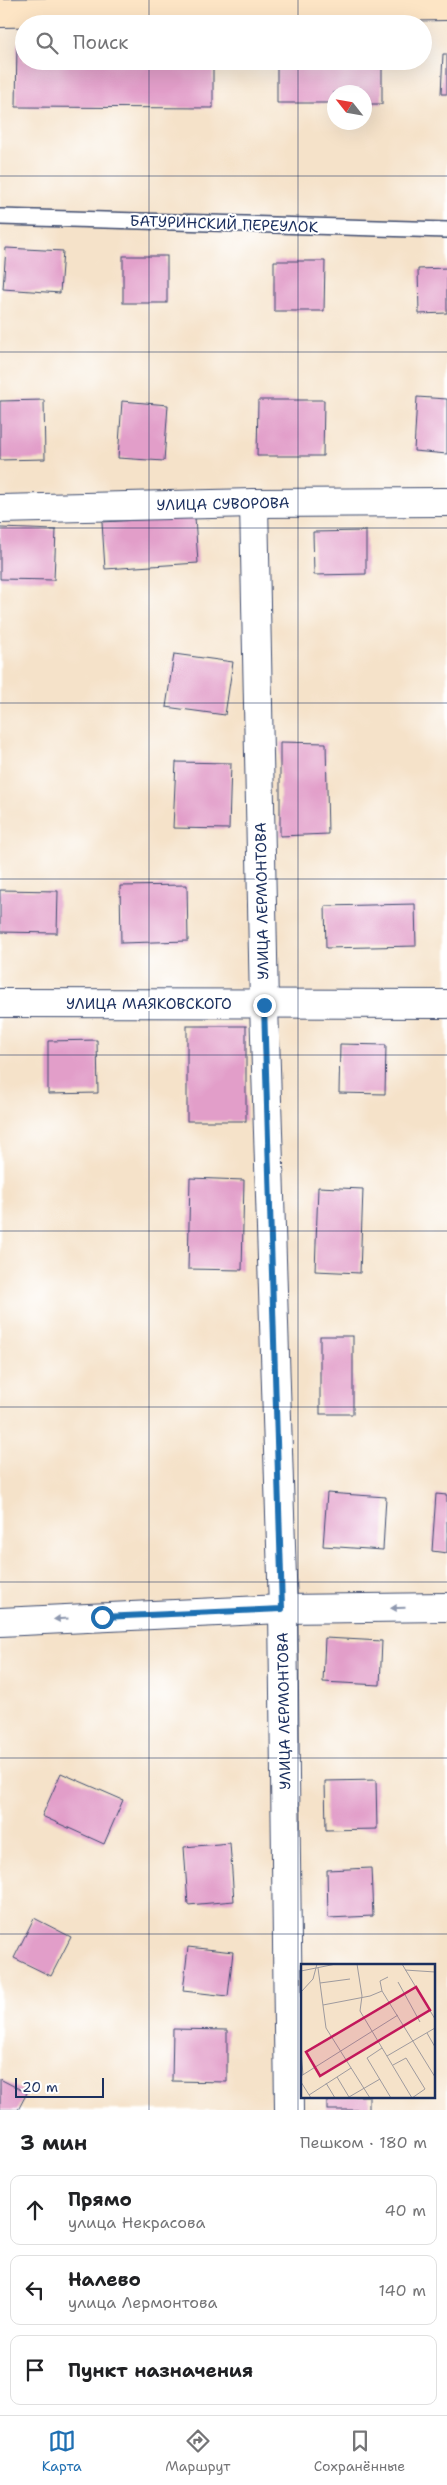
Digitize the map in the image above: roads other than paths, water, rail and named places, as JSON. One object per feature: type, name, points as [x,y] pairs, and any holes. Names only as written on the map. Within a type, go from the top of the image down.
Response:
[{"type":"main road","points":[[0,12],[447,6]]},
{"type":"street","name":"УЛИЦА СУВОРОВА","points":[[0,509],[254,503],[447,502]]},
{"type":"street","name":"УЛИЦА ЛЕРМОНТОВА","points":[[254,503],[264,1005],[282,1609],[289,2110]]},
{"type":"street","name":"УЛИЦА МАЯКОВСКОГО","points":[[0,1003],[447,1004]]},
{"type":"street","points":[[0,1622],[282,1609],[447,1607]]},
{"type":"lane","name":"БАТУРИНСКИЙ ПЕРЕУЛОК","points":[[0,217],[447,230]]}]
